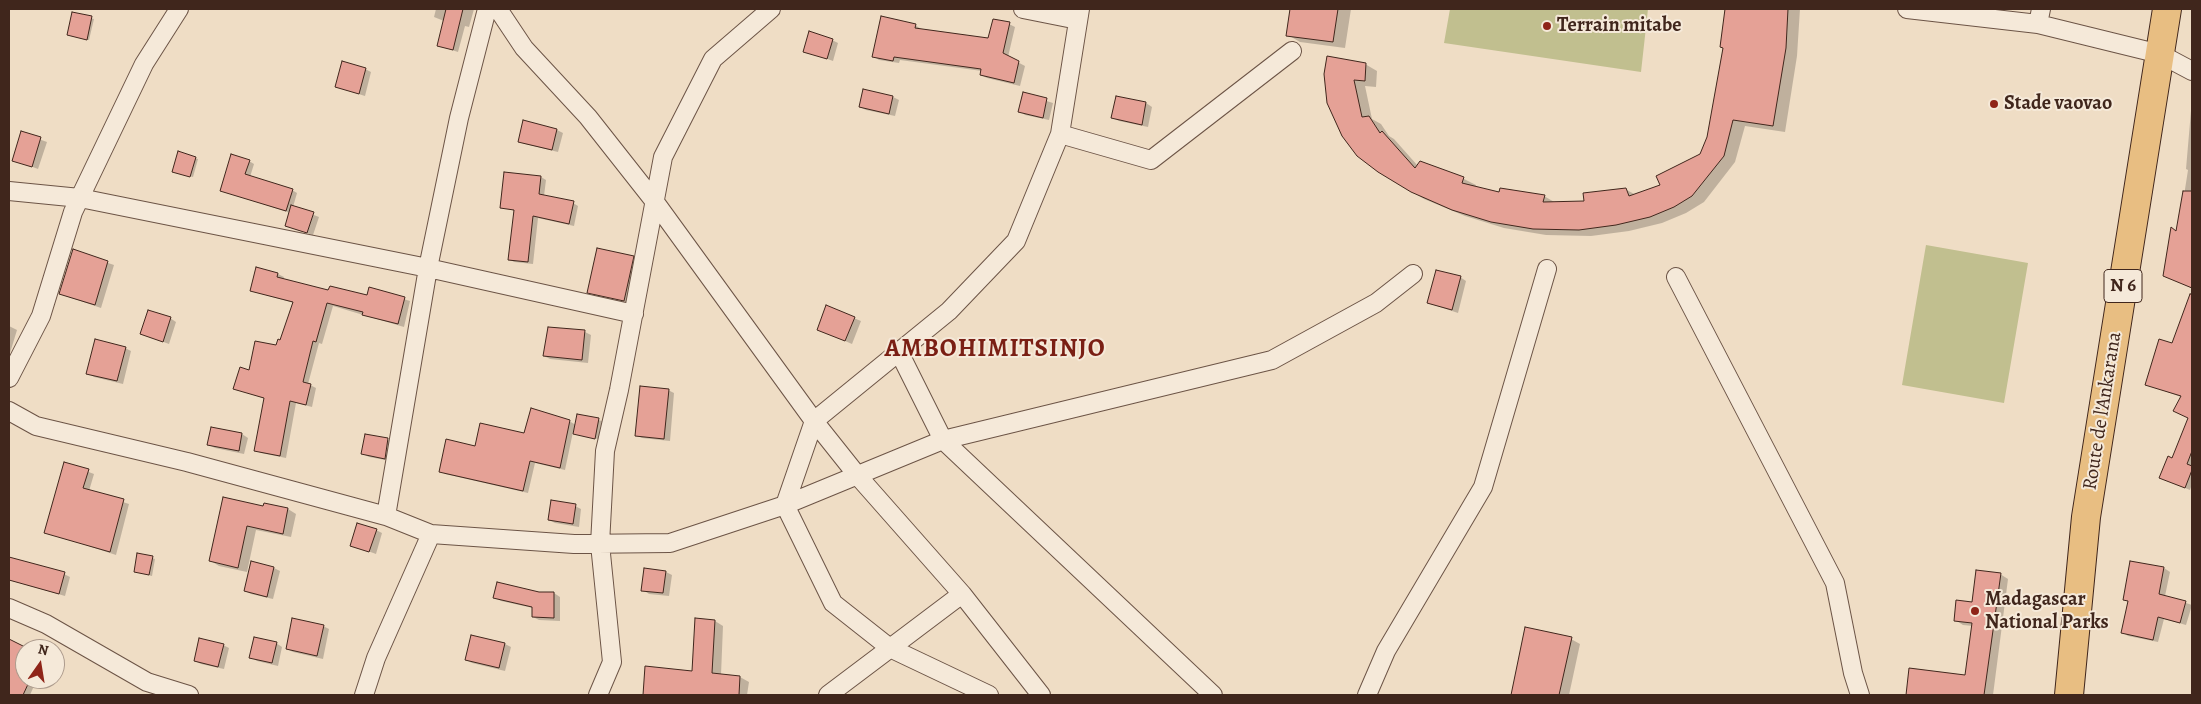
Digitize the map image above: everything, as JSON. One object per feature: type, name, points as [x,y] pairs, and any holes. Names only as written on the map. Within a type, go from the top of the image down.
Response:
[{"type":"main road","name":"Route de l'Ankarana","points":[[2069,695],[2086,517],[2167,9]]},
{"type":"street","points":[[9,378],[41,316],[73,212],[144,64],[180,9]]},
{"type":"street","points":[[386,516],[428,268],[459,118],[486,9]]},
{"type":"street","points":[[498,9],[524,48],[588,117],[655,202],[814,421],[857,475],[962,594],[1041,695]]},
{"type":"street","points":[[598,695],[612,662],[600,544],[605,451],[634,314],[663,157],[713,59],[771,9]]},
{"type":"street","points":[[989,695],[890,648],[833,603],[785,505],[814,421],[949,311],[1016,241],[1060,134],[1079,14],[1023,9]]},
{"type":"street","points":[[1907,9],[2040,16],[2160,54],[2192,71]]},
{"type":"street","points":[[1060,134],[1151,160],[1292,51]]},
{"type":"street","points":[[9,191],[80,198],[428,268],[634,314]]},
{"type":"street","points":[[1367,695],[1386,652],[1483,487],[1547,269]]},
{"type":"street","points":[[9,411],[36,426],[187,462],[386,516],[431,534],[600,544],[670,543],[785,505],[943,440],[1272,360],[1376,303],[1413,274]]},
{"type":"street","points":[[1676,277],[1835,583],[1853,673],[1860,695]]},
{"type":"street","points":[[899,352],[943,440],[1214,695]]},
{"type":"street","points":[[364,695],[376,658],[431,534]]},
{"type":"street","points":[[828,695],[962,594]]},
{"type":"street","points":[[9,608],[46,624],[147,682],[189,695]]},
{"type":"shaded area","name":"Terrain mitabe","points":[[1450,9],[1648,9],[1641,72],[1444,43]]},
{"type":"shaded area","points":[[1926,245],[2028,263],[2004,403],[1902,385]]},
{"type":"building","points":[[446,9],[463,9],[453,50],[437,46]]},
{"type":"building","points":[[1290,9],[1338,9],[1333,42],[1286,36]]},
{"type":"building","points":[[1725,9],[1788,9],[1786,48],[1773,126],[1733,120],[1724,156],[1692,196],[1674,207],[1650,217],[1616,225],[1579,230],[1533,229],[1491,222],[1452,210],[1411,192],[1378,172],[1357,156],[1342,136],[1327,103],[1324,74],[1327,56],[1366,63],[1365,81],[1354,80],[1362,117],[1369,116],[1380,133],[1382,131],[1415,168],[1420,161],[1464,177],[1462,183],[1499,192],[1500,188],[1545,195],[1543,202],[1584,201],[1583,193],[1626,188],[1629,196],[1660,185],[1656,176],[1700,154],[1707,137],[1723,48],[1720,47]]},
{"type":"building","points":[[72,12],[92,16],[87,40],[67,35]]},
{"type":"building","points":[[881,16],[916,24],[915,28],[988,38],[993,19],[1010,22],[1003,53],[1019,61],[1014,83],[980,75],[981,69],[894,57],[893,61],[872,57]]},
{"type":"building","points":[[809,31],[833,39],[827,59],[803,52]]},
{"type":"building","points":[[342,61],[366,68],[359,94],[335,87]]},
{"type":"building","points":[[863,89],[893,96],[889,114],[859,107]]},
{"type":"building","points":[[1023,92],[1047,98],[1043,118],[1018,112]]},
{"type":"building","points":[[1116,96],[1146,102],[1142,125],[1111,118]]},
{"type":"building","points":[[523,120],[557,129],[552,150],[518,142]]},
{"type":"building","points":[[21,131],[41,137],[32,167],[12,161]]},
{"type":"building","points":[[178,151],[196,157],[190,177],[172,172]]},
{"type":"building","points":[[231,154],[250,160],[245,174],[293,189],[286,211],[220,191]]},
{"type":"building","points":[[504,172],[541,176],[539,194],[574,201],[569,224],[533,216],[528,262],[508,260],[514,210],[500,208]]},
{"type":"building","points":[[2183,191],[2192,191],[2192,288],[2163,276],[2171,227],[2176,231]]},
{"type":"building","points":[[291,205],[314,212],[307,233],[285,226]]},
{"type":"building","points":[[597,248],[634,256],[624,301],[587,293]]},
{"type":"building","points":[[73,249],[108,261],[95,305],[59,294]]},
{"type":"building","points":[[256,267],[278,273],[277,277],[328,290],[330,286],[367,295],[369,287],[405,297],[398,324],[362,315],[363,312],[327,303],[316,342],[313,341],[303,382],[311,384],[306,405],[290,401],[280,456],[254,451],[264,398],[233,389],[240,367],[249,370],[255,341],[276,345],[278,339],[280,340],[293,302],[250,291]]},
{"type":"building","points":[[1436,270],[1461,276],[1452,310],[1427,303]]},
{"type":"building","points":[[2190,294],[2192,294],[2192,451],[2187,464],[2192,466],[2192,470],[2185,488],[2159,478],[2168,456],[2172,458],[2188,418],[2173,411],[2181,396],[2145,385],[2159,339],[2172,343]]},
{"type":"building","points":[[826,305],[855,317],[845,341],[817,330]]},
{"type":"building","points":[[148,310],[171,317],[163,342],[140,334]]},
{"type":"building","points":[[548,327],[585,330],[582,360],[543,356]]},
{"type":"building","points":[[95,339],[126,347],[117,381],[86,374]]},
{"type":"building","points":[[640,386],[669,389],[664,439],[635,436]]},
{"type":"building","points":[[531,408],[570,420],[560,468],[530,461],[523,491],[439,472],[446,439],[475,446],[480,423],[524,433]]},
{"type":"building","points":[[577,414],[599,418],[595,439],[573,434]]},
{"type":"building","points":[[211,427],[242,433],[239,451],[207,445]]},
{"type":"building","points":[[365,434],[388,438],[385,459],[361,454]]},
{"type":"building","points":[[64,462],[89,469],[83,488],[124,499],[110,552],[44,533]]},
{"type":"building","points":[[223,497],[263,506],[264,503],[288,508],[283,534],[247,526],[238,568],[209,561]]},
{"type":"building","points":[[551,500],[576,504],[573,524],[548,520]]},
{"type":"building","points":[[357,523],[377,529],[369,552],[350,546]]},
{"type":"building","points":[[137,553],[153,556],[149,575],[134,572]]},
{"type":"building","points":[[9,557],[65,572],[59,594],[9,580]]},
{"type":"building","points":[[251,561],[274,567],[267,597],[244,591]]},
{"type":"building","points":[[2130,561],[2164,567],[2159,594],[2186,601],[2180,623],[2158,617],[2153,640],[2121,633],[2128,601],[2123,600]]},
{"type":"building","points":[[644,568],[666,571],[663,593],[641,591]]},
{"type":"building","points":[[1976,570],[2001,573],[1984,695],[1906,695],[1909,668],[1965,675],[1972,623],[1954,621],[1956,600],[1972,602]]},
{"type":"building","points":[[497,582],[539,592],[554,592],[554,618],[532,617],[532,607],[493,598]]},
{"type":"building","points":[[292,618],[324,625],[317,656],[286,649]]},
{"type":"building","points":[[695,618],[715,620],[712,673],[740,676],[739,695],[643,695],[645,666],[692,671]]},
{"type":"building","points":[[1525,627],[1572,637],[1559,695],[1511,695]]},
{"type":"building","points":[[471,635],[505,643],[499,668],[465,660]]},
{"type":"building","points":[[254,637],[277,642],[272,663],[249,658]]},
{"type":"building","points":[[199,638],[224,644],[218,667],[194,661]]},
{"type":"building","points":[[9,639],[15,642],[15,689],[26,689],[23,695],[9,695]]},
{"type":"place","name":"Terrain mitabe","points":[[1547,26]]},
{"type":"place","name":"Stade vaovao","points":[[1994,104]]},
{"type":"place","name":"Madagascar National Parks","points":[[1975,611]]},
{"type":"district","name":"AMBOHIMITSINJO","points":[[995,350]]}]
